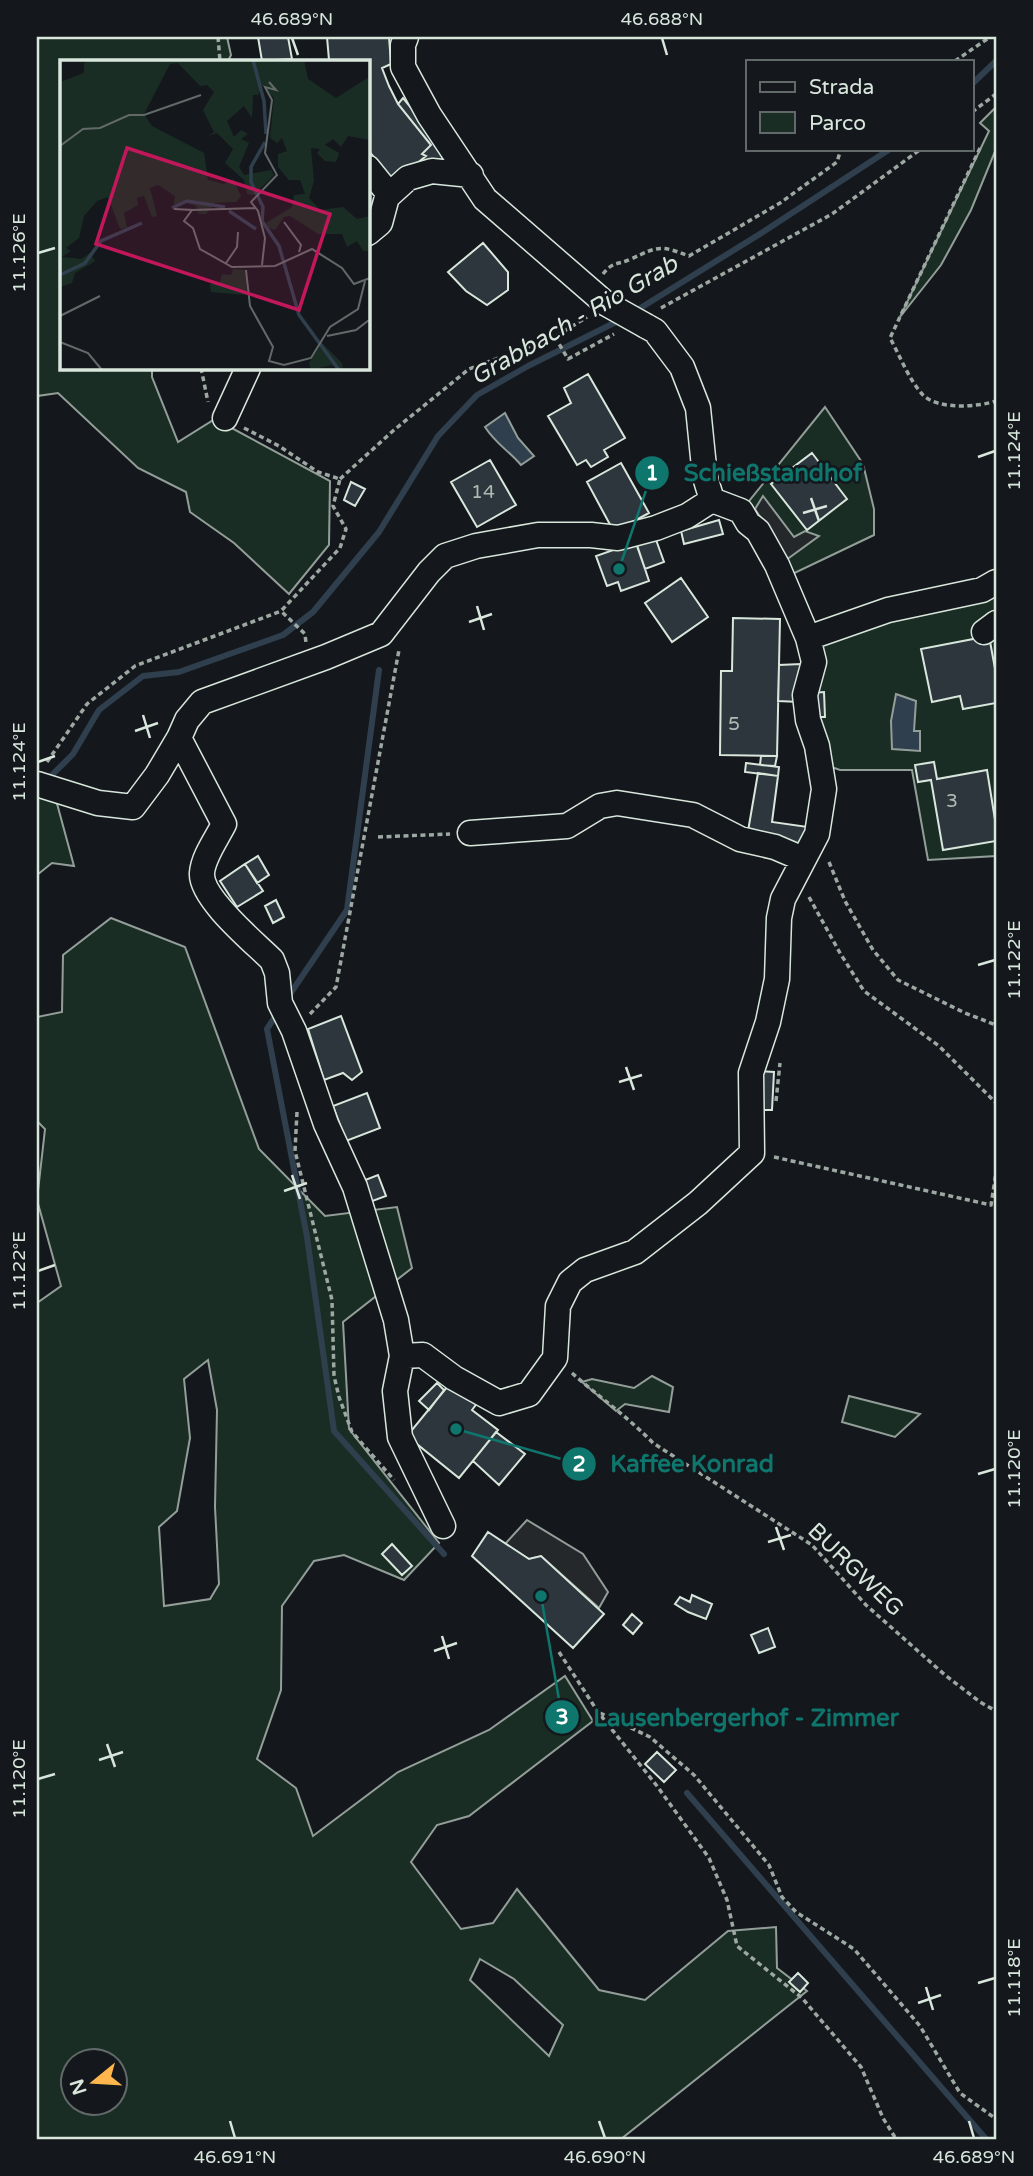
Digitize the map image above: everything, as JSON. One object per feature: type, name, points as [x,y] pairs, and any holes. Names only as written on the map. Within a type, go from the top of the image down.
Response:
[{"type":"lane","points":[[406,37],[403,45],[403,67],[429,115],[485,199],[600,300],[649,319],[682,367],[698,408],[705,477],[712,500]]},
{"type":"lane","points":[[369,169],[389,194]]},
{"type":"lane","points":[[369,232],[380,223],[389,194],[400,183],[416,174],[432,171],[471,175]]},
{"type":"lane","points":[[225,418],[248,369]]},
{"type":"lane","points":[[40,775],[66,792],[98,803],[133,807],[157,775],[187,720],[202,702],[382,634],[429,572],[445,556],[461,550],[538,535],[618,538],[687,516],[712,500]]},
{"type":"lane","points":[[402,1356],[424,1355],[454,1378],[499,1403],[529,1394],[555,1358],[558,1307],[570,1282],[585,1270],[635,1252],[698,1202],[752,1153],[749,1097],[751,1073],[768,1022],[777,979],[779,918],[783,899],[817,834],[824,789],[805,695],[814,662],[808,638],[758,531],[748,523],[741,511],[712,500]]},
{"type":"lane","points":[[808,638],[888,611],[982,590],[996,582]]},
{"type":"lane","points":[[179,738],[224,824],[202,870],[202,880],[212,898],[272,960],[277,973],[280,1003],[294,1031],[326,1125],[355,1187],[396,1320],[402,1356],[395,1391],[400,1437],[443,1526]]},
{"type":"lane","points":[[470,833],[567,826],[600,806],[617,803],[692,815],[740,839],[775,847],[803,859]]},
{"type":"path","points":[[218,37],[220,60]]},
{"type":"path","points":[[956,60],[990,37]]},
{"type":"path","points":[[974,110],[996,94]]},
{"type":"path","points":[[980,148],[890,338],[924,396],[937,403],[974,407],[996,401]]},
{"type":"path","points":[[40,775],[87,704],[135,666],[281,611],[340,548],[346,529],[333,506],[340,478],[469,369],[555,337],[596,311],[604,272],[614,263],[629,260],[647,250],[666,248],[689,256],[780,203],[837,162],[841,150]]},
{"type":"path","points":[[649,319],[832,214],[920,150]]},
{"type":"path","points":[[555,337],[568,359],[616,332]]},
{"type":"path","points":[[201,369],[205,397],[213,412],[279,446],[318,472],[340,478]]},
{"type":"path","points":[[281,611],[304,634]]},
{"type":"path","points":[[294,1031],[336,986],[403,628],[400,612]]},
{"type":"path","points":[[378,837],[470,833]]},
{"type":"path","points":[[817,834],[845,901],[873,950],[898,980],[996,1025]]},
{"type":"path","points":[[803,888],[864,991],[939,1046],[996,1103]]},
{"type":"path","points":[[775,1106],[780,1055]]},
{"type":"path","points":[[298,1101],[295,1151],[332,1300],[334,1376],[339,1397],[352,1432],[395,1482]]},
{"type":"path","points":[[771,1157],[991,1205],[996,1173]]},
{"type":"path","name":"BURGWEG","points":[[555,1358],[653,1443],[812,1545],[866,1605],[945,1675],[996,1711]]},
{"type":"path","points":[[559,1652],[598,1712],[657,1786],[709,1858],[727,1900],[737,1946],[802,1998],[861,2067],[883,2118],[896,2139]]},
{"type":"path","points":[[598,1712],[650,1737],[694,1775],[769,1865],[782,1897],[796,1913],[854,1949],[920,2026],[960,2094],[996,2119]]},
{"type":"green space","points":[[37,37],[227,37],[231,55],[228,60],[60,60],[60,369],[152,369],[152,377],[178,442],[215,419],[330,481],[329,545],[289,594],[234,543],[190,512],[186,492],[138,468],[58,393],[37,396]]},
{"type":"green space","points":[[996,107],[996,149],[971,210],[941,265],[900,317],[989,131],[980,123]]},
{"type":"green space","points":[[825,407],[863,464],[874,509],[874,535],[782,579],[741,511]]},
{"type":"green space","points":[[996,582],[996,856],[928,860],[912,770],[840,770],[820,763],[808,638]]},
{"type":"green space","points":[[37,797],[56,800],[74,866],[52,863],[37,875]]},
{"type":"green space","points":[[111,918],[185,947],[259,1149],[325,1216],[397,1207],[412,1268],[343,1322],[349,1429],[439,1543],[404,1580],[344,1555],[314,1561],[282,1606],[281,1690],[257,1759],[296,1788],[313,1836],[398,1772],[489,1730],[565,1676],[593,1721],[469,1816],[437,1825],[411,1862],[461,1929],[493,1923],[517,1889],[599,1990],[645,2000],[728,1931],[776,1927],[777,1968],[807,1991],[621,2139],[37,2139],[37,1303],[61,1286],[37,1200],[45,1129],[37,1121],[37,1017],[62,1012],[63,955]],"holes":[[[208,1360],[217,1410],[215,1507],[219,1584],[210,1599],[164,1606],[159,1527],[177,1511],[190,1438],[184,1379]],[[480,1959],[514,1979],[563,2025],[549,2056],[470,1980]]]},
{"type":"green space","points":[[652,1376],[673,1387],[669,1412],[625,1404],[616,1411],[582,1382],[592,1379],[634,1388]]},
{"type":"green space","points":[[849,1396],[920,1414],[895,1437],[842,1422]]},
{"type":"shaded area","points":[[763,496],[794,537],[805,531],[819,536],[782,563],[768,529],[755,509]]},
{"type":"shaded area","points":[[527,1520],[583,1554],[608,1592],[599,1608],[541,1556],[529,1559],[505,1544]]},
{"type":"water","points":[[505,413],[518,438],[534,456],[521,465],[485,427]]},
{"type":"water","points":[[896,694],[916,701],[914,731],[920,731],[920,751],[892,749],[891,721]]},
{"type":"building","points":[[258,37],[288,37],[292,59],[262,60]]},
{"type":"building","points":[[327,37],[389,37],[391,64],[382,68],[389,86],[398,104],[431,145],[422,154],[426,156],[394,182],[369,151],[369,60],[329,60]]},
{"type":"building","points":[[403,98],[450,155],[448,165],[417,164],[426,156],[422,154],[431,145],[398,104]]},
{"type":"building","points":[[483,243],[508,272],[508,290],[487,305],[466,291],[448,272]]},
{"type":"building","points":[[588,374],[625,438],[604,450],[608,457],[591,467],[586,460],[577,465],[548,416],[571,403],[564,388]]},
{"type":"building","points":[[812,453],[847,499],[807,530],[771,484]]},
{"type":"building","points":[[490,460],[516,505],[477,527],[451,482]]},
{"type":"building","points":[[621,463],[649,513],[614,532],[587,482]]},
{"type":"building","points":[[351,482],[365,489],[355,506],[344,500]]},
{"type":"building","points":[[719,520],[723,534],[684,544],[681,531]]},
{"type":"building","points":[[655,537],[664,562],[645,569],[637,546]]},
{"type":"building","points":[[636,542],[649,581],[621,591],[618,582],[607,586],[596,556]]},
{"type":"building","points":[[681,578],[708,617],[672,642],[645,603]]},
{"type":"building","points":[[733,618],[780,619],[777,756],[720,755],[721,671],[732,671]]},
{"type":"building","points":[[989,636],[996,674],[996,703],[963,709],[960,696],[932,702],[921,649]]},
{"type":"building","points":[[801,664],[800,702],[778,701],[779,665]]},
{"type":"building","points":[[824,692],[825,717],[811,717],[809,693]]},
{"type":"building","points":[[761,756],[777,756],[775,766],[760,765]]},
{"type":"building","points":[[934,762],[937,779],[987,770],[996,841],[943,850],[931,780],[918,782],[915,765]]},
{"type":"building","points":[[746,763],[779,767],[778,776],[745,772]]},
{"type":"building","points":[[758,773],[778,776],[772,822],[808,827],[803,847],[747,837]]},
{"type":"building","points":[[258,856],[269,875],[257,883],[245,864]]},
{"type":"building","points":[[245,864],[263,891],[237,907],[220,881]]},
{"type":"building","points":[[276,900],[284,917],[273,923],[265,906]]},
{"type":"building","points":[[341,1016],[362,1072],[352,1080],[343,1073],[324,1080],[308,1029]]},
{"type":"building","points":[[757,1071],[774,1072],[772,1110],[755,1110]]},
{"type":"building","points":[[367,1093],[380,1128],[346,1141],[333,1106]]},
{"type":"building","points":[[378,1175],[386,1196],[367,1203],[360,1182]]},
{"type":"building","points":[[452,1381],[478,1402],[472,1410],[498,1430],[459,1478],[407,1436]]},
{"type":"building","points":[[437,1383],[444,1390],[429,1410],[419,1401]]},
{"type":"building","points":[[496,1432],[525,1454],[499,1485],[473,1461]]},
{"type":"building","points":[[488,1532],[529,1559],[541,1556],[604,1614],[573,1648],[472,1556]]},
{"type":"building","points":[[392,1544],[412,1566],[402,1575],[382,1554]]},
{"type":"building","points":[[692,1595],[712,1604],[706,1619],[675,1604],[680,1597],[690,1602]]},
{"type":"building","points":[[632,1614],[642,1623],[633,1634],[623,1625]]},
{"type":"building","points":[[768,1628],[775,1647],[759,1653],[751,1635]]},
{"type":"building","points":[[657,1752],[676,1770],[664,1782],[645,1764]]},
{"type":"building","points":[[798,1973],[808,1983],[800,1992],[789,1982]]},
{"type":"waterway","name":"Grabbach - Rio Grab","points":[[974,82],[996,61]]},
{"type":"waterway","name":"Grabbach - Rio Grab","points":[[634,312],[888,150]]},
{"type":"waterway","name":"Grabbach - Rio Grab","points":[[46,781],[73,754],[99,710],[143,676],[179,672],[283,635],[313,612],[379,532],[438,436],[477,395],[622,319]]},
{"type":"waterway","points":[[288,997],[347,910],[379,670]]},
{"type":"waterway","points":[[278,1012],[267,1029],[307,1237],[334,1431],[444,1554]]},
{"type":"waterway","points":[[687,1793],[986,2139]]},
{"type":"place","name":"Schießstandhof","points":[[619,569]]},
{"type":"place","name":"Kaffee Konrad","points":[[456,1429]]},
{"type":"place","name":"Lausenbergerhof - Zimmer","points":[[541,1596]]}]
